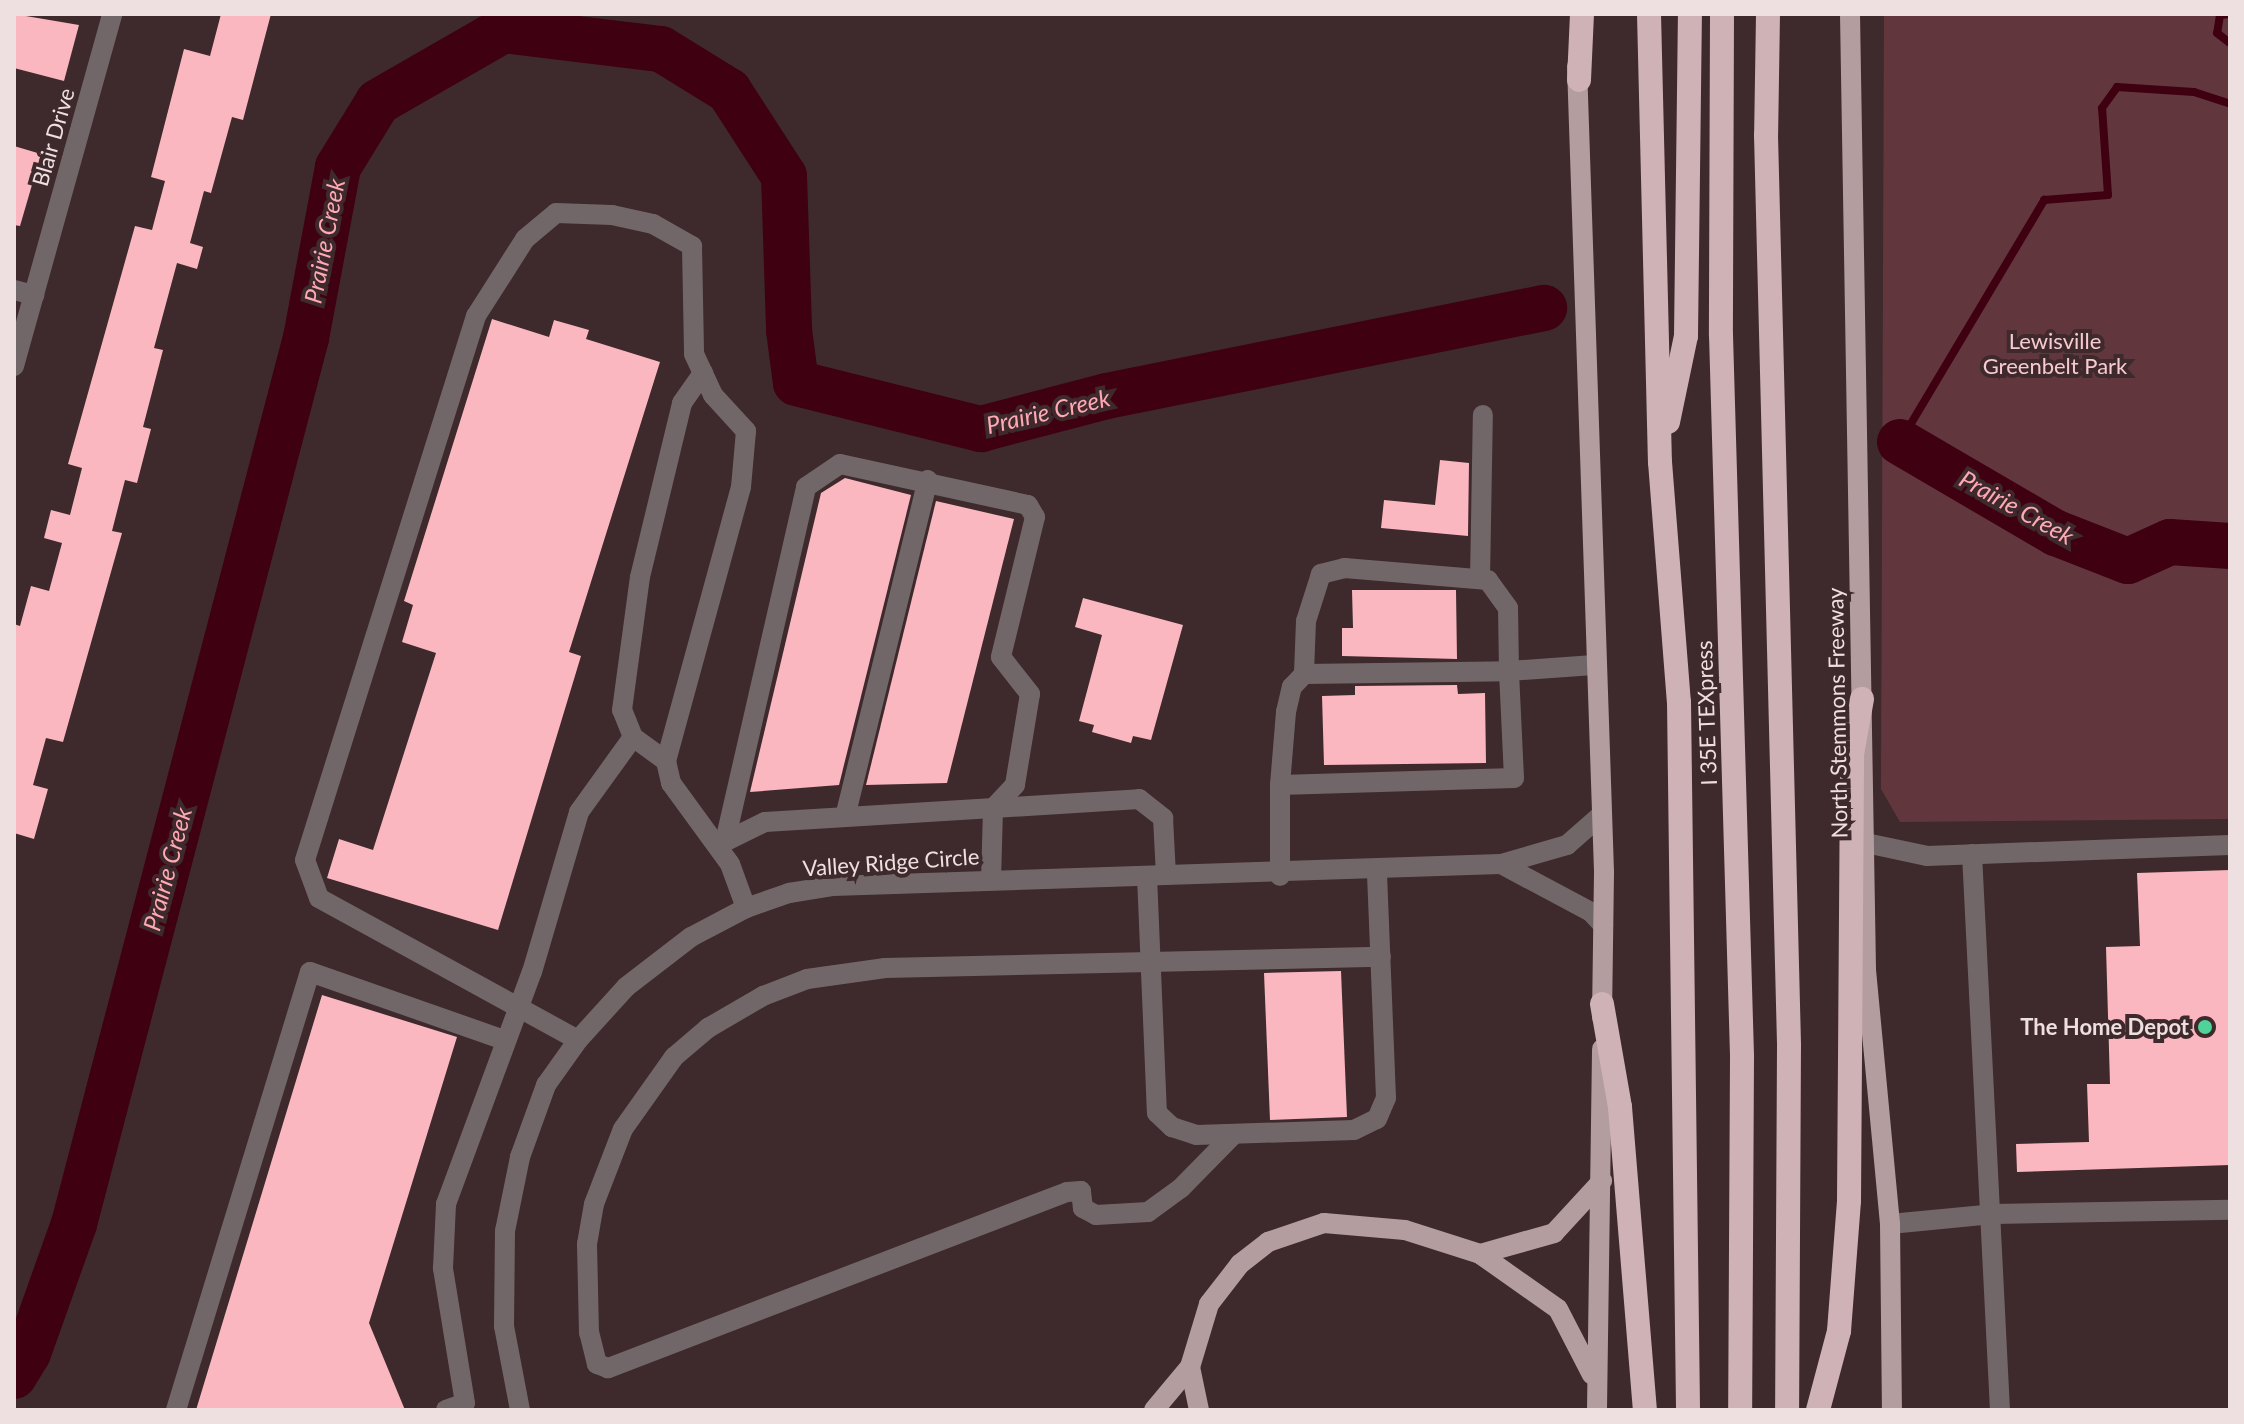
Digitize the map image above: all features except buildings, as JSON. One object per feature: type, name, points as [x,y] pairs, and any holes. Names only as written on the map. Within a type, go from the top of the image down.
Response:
[{"type":"highway","points":[[1579,80],[1582,14]]},
{"type":"highway","points":[[1649,14],[1660,462],[1679,702],[1688,1410]]},
{"type":"highway","points":[[1660,462],[1686,336],[1690,14]]},
{"type":"highway","name":"I 35E TEXpress","points":[[1722,14],[1721,335],[1742,1057],[1740,1410]]},
{"type":"highway","points":[[1768,14],[1766,135],[1789,1046],[1787,1410]]},
{"type":"highway","points":[[1818,1410],[1839,1331],[1849,1201],[1852,754],[1862,699]]},
{"type":"highway","points":[[1602,1004],[1620,1107],[1645,1410]]},
{"type":"main road","points":[[1572,14],[1579,80],[1603,925],[1597,1410]]},
{"type":"main road","name":"North Stemmons Freeway","points":[[1850,14],[1849,161],[1866,843],[1866,970],[1890,1224],[1892,1410]]},
{"type":"main road","points":[[1480,1254],[1554,1233],[1602,1181]]},
{"type":"main road","points":[[1154,1410],[1190,1367],[1209,1304],[1240,1264],[1295,1229],[1324,1223],[1405,1230],[1480,1254],[1558,1309],[1580,1342],[1597,1386]]},
{"type":"main road","points":[[1190,1367],[1199,1410]]},
{"type":"street","name":"Blair Drive","points":[[14,366],[24,293],[112,14]]},
{"type":"street","points":[[578,1040],[319,898],[305,860],[476,316],[525,239],[556,213],[612,215],[653,224],[692,246],[694,354],[713,395],[746,431],[741,487],[666,761],[671,783],[722,842],[746,908]]},
{"type":"street","points":[[666,761],[633,737],[622,710],[640,577],[682,403],[703,373]]},
{"type":"street","points":[[1480,579],[1483,415]]},
{"type":"street","points":[[722,842],[806,487],[840,464],[928,480],[1028,505],[1035,517],[1001,657],[1030,694],[1015,785],[993,809],[991,880]]},
{"type":"street","points":[[845,817],[928,480]]},
{"type":"street","points":[[1280,785],[1514,778],[1508,608],[1488,580],[1345,568],[1321,574],[1306,621],[1304,674],[1292,687],[1286,712],[1280,785],[1280,876]]},
{"type":"street","points":[[1304,674],[1509,671],[1594,665]]},
{"type":"street","points":[[446,1410],[465,1403],[443,1268],[446,1204],[516,1005],[532,972],[579,812],[633,737]]},
{"type":"street","points":[[722,842],[765,822],[1139,799],[1163,818],[1151,963],[1157,1113],[1172,1127],[1196,1135],[1354,1130],[1377,1119],[1386,1098],[1377,869]]},
{"type":"street","name":"Valley Ridge Circle","points":[[520,1410],[504,1326],[505,1231],[520,1157],[546,1085],[578,1040],[648,970],[691,937],[746,908],[789,893],[833,886],[1156,876],[1280,876],[1501,864],[1567,845],[1600,816]]},
{"type":"street","points":[[1866,843],[1927,856],[2230,845]]},
{"type":"street","points":[[1972,854],[1993,1214],[2000,1410]]},
{"type":"street","points":[[1501,864],[1591,912],[1603,925]]},
{"type":"street","points":[[1234,1134],[1181,1188],[1148,1212],[1096,1215],[1083,1208],[1081,1191],[1067,1192],[608,1368],[597,1364],[585,1285],[594,1204],[623,1129],[674,1057],[708,1028],[763,996],[807,979],[852,972],[1381,957]]},
{"type":"street","points":[[176,1410],[310,972],[504,1040]]},
{"type":"street","points":[[1890,1224],[1993,1214],[2230,1210]]},
{"type":"green space","name":"Lewisville Greenbelt Park","points":[[1884,14],[2230,14],[2230,819],[1900,822],[1881,789]]},
{"type":"waterway","points":[[2230,14],[2220,15],[2217,33],[2230,43]]},
{"type":"waterway","name":"Prairie Creek","points":[[14,1376],[28,1353],[74,1224],[306,338],[338,167],[378,102],[503,30],[661,49],[729,91],[784,176],[789,330],[796,383],[981,429],[1107,396],[1544,308]]},
{"type":"waterway","points":[[1900,442],[2044,200],[2108,195],[2102,108],[2117,87],[2194,92],[2230,104]]},
{"type":"waterway","name":"Prairie Creek","points":[[1900,442],[2056,533],[2128,561],[2170,542],[2230,546]]},
{"type":"place","name":"The Home Depot","points":[[2205,1027]]}]
